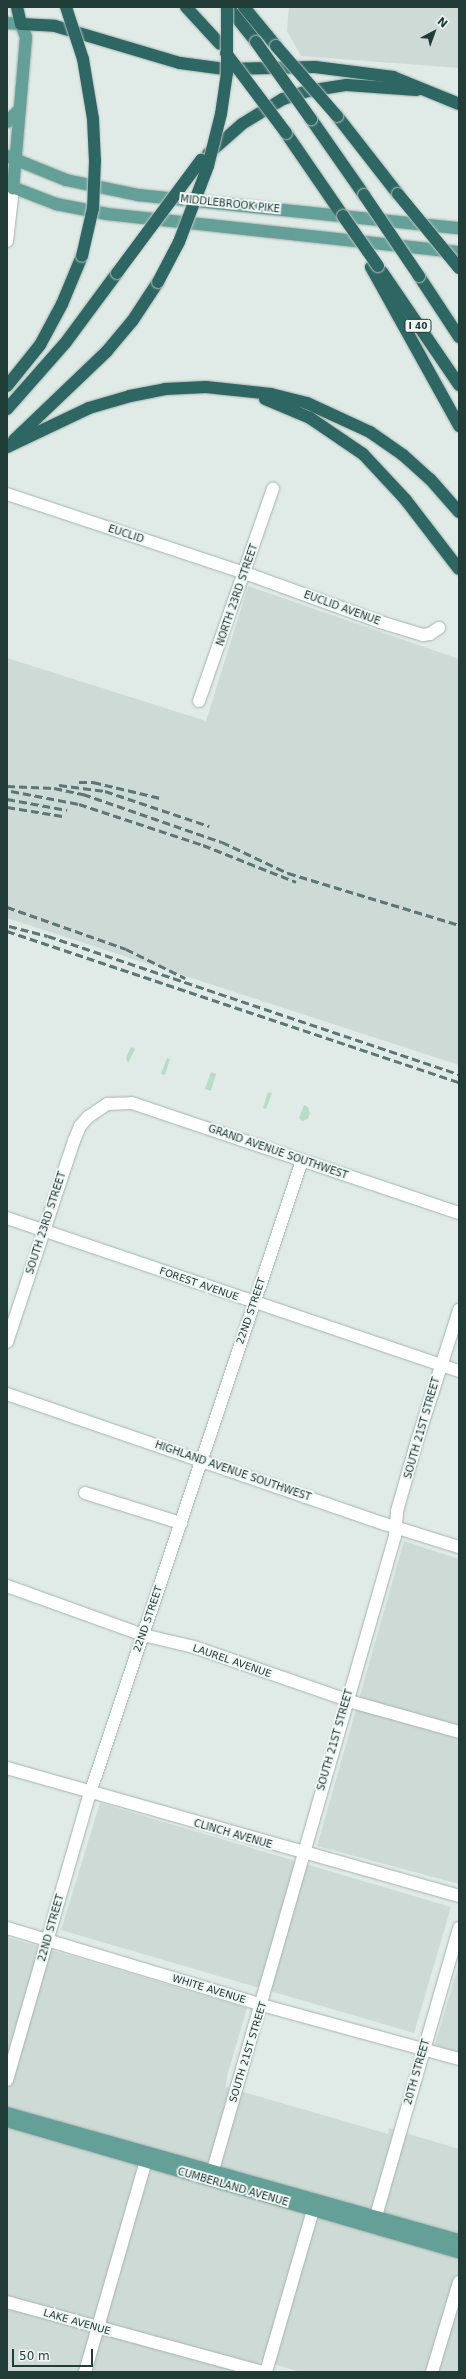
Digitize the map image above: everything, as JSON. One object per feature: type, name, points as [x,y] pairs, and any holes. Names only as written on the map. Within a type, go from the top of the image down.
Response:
[{"type":"highway","points":[[17,7],[20,24],[55,26],[180,63],[225,69],[315,67],[393,77],[459,104]]},
{"type":"highway","points":[[7,386],[40,345],[62,304],[82,256],[93,208],[96,161],[94,120],[83,59],[66,7]]},
{"type":"highway","points":[[186,7],[220,44],[286,132],[343,216],[374,267],[459,426]]},
{"type":"highway","points":[[7,446],[107,351],[133,320],[158,282],[179,242],[208,166],[221,114],[227,73],[228,7]]},
{"type":"highway","name":"I 40","points":[[228,7],[256,42],[311,119],[459,337]]},
{"type":"highway","points":[[244,7],[337,116],[398,194],[459,268]]},
{"type":"highway","points":[[7,409],[66,342],[201,160],[242,124],[283,99],[308,91],[346,85],[429,91]]},
{"type":"highway","name":"I 40","points":[[374,267],[459,385]]},
{"type":"highway","points":[[7,446],[89,408],[130,396],[165,389],[237,390],[271,394],[307,403],[370,432],[425,475],[459,512]]},
{"type":"highway","points":[[237,390],[310,418],[363,454],[405,499],[459,569]]},
{"type":"main road","points":[[7,23],[20,24],[26,37],[20,110],[11,158],[10,186],[56,204],[107,214],[459,252]]},
{"type":"main road","points":[[7,122],[20,110]]},
{"type":"main road","name":"MIDDLEBROOK PIKE","points":[[11,158],[66,180],[138,195],[459,228]]},
{"type":"main road","name":"CUMBERLAND AVENUE","points":[[7,2113],[211,2175],[375,2221],[459,2252]]},
{"type":"main road","name":"CUMBERLAND AVENUE","points":[[7,2121],[146,2161],[211,2175],[312,2210],[375,2221],[459,2240]]},
{"type":"street","points":[[7,241],[10,186]]},
{"type":"street","name":"NORTH 23RD STREET","points":[[199,701],[245,573],[273,488]]},
{"type":"street","name":"EUCLID","points":[[7,494],[245,573]]},
{"type":"street","name":"EUCLID AVENUE","points":[[245,573],[423,635],[430,634],[439,628]]},
{"type":"street","name":"GRAND AVENUE SOUTHWEST","points":[[97,1110],[107,1104],[132,1103],[459,1213]]},
{"type":"street","name":"SOUTH 23RD STREET","points":[[7,1342],[74,1141],[80,1126],[97,1110]]},
{"type":"street","name":"22ND STREET","points":[[7,2080],[90,1793],[302,1161]]},
{"type":"street","name":"FOREST AVENUE","points":[[7,1218],[459,1370]]},
{"type":"street","name":"SOUTH 21ST STREET","points":[[211,2175],[262,2005],[302,1854],[395,1536],[395,1525],[417,1441],[459,1310]]},
{"type":"street","name":"HIGHLAND AVENUE SOUTHWEST","points":[[7,1394],[459,1547]]},
{"type":"street","points":[[85,1492],[181,1523]]},
{"type":"street","name":"LAUREL AVENUE","points":[[7,1586],[143,1635],[194,1648],[347,1700],[459,1732]]},
{"type":"street","name":"CLINCH AVENUE","points":[[7,1768],[302,1854],[459,1896]]},
{"type":"street","name":"WHITE AVENUE","points":[[7,1928],[262,2005],[459,2059]]},
{"type":"street","name":"20TH STREET","points":[[375,2221],[423,2049],[459,1928]]},
{"type":"street","points":[[85,2372],[146,2161]]},
{"type":"street","points":[[265,2372],[312,2210]]},
{"type":"street","points":[[432,2372],[459,2282]]},
{"type":"street","name":"LAKE AVENUE","points":[[7,2302],[97,2328],[265,2372]]},
{"type":"shaded area","points":[[289,7],[459,7],[459,68],[301,56],[287,31]]},
{"type":"shaded area","points":[[248,586],[459,659],[459,1065],[7,918],[7,658],[206,721]]},
{"type":"shaded area","points":[[404,1541],[459,1559],[459,1884],[317,1846]]},
{"type":"shaded area","points":[[100,1803],[451,1907],[414,2033],[61,1930]]},
{"type":"shaded area","points":[[7,1937],[247,2008],[227,2076],[226,2087],[388,2134],[389,2128],[459,2149],[459,2372],[300,2372],[260,2360],[256,2372],[7,2372]]},
{"type":"shaded area","points":[[459,1964],[459,2054],[434,2047]]},
{"type":"green space","points":[[131,1047],[135,1049],[128,1063],[126,1058]]},
{"type":"green space","points":[[167,1058],[170,1059],[165,1075],[161,1074]]},
{"type":"green space","points":[[211,1072],[216,1074],[211,1091],[205,1089]]},
{"type":"green space","points":[[268,1092],[272,1093],[266,1109],[263,1108]]},
{"type":"green space","points":[[304,1105],[308,1107],[310,1113],[308,1119],[302,1121],[299,1118]]},
{"type":"railway","points":[[79,782],[93,782],[160,798]]},
{"type":"railway","points":[[59,785],[105,791],[209,826]]},
{"type":"railway","points":[[7,786],[54,788],[83,794],[222,842],[288,873],[459,925]]},
{"type":"railway","points":[[11,791],[79,804],[203,845],[296,882]]},
{"type":"railway","points":[[7,799],[67,810]]},
{"type":"railway","points":[[7,807],[62,816]]},
{"type":"railway","points":[[7,907],[126,949],[185,978]]},
{"type":"railway","points":[[9,926],[48,936],[459,1074]]},
{"type":"railway","points":[[7,931],[459,1082]]}]
